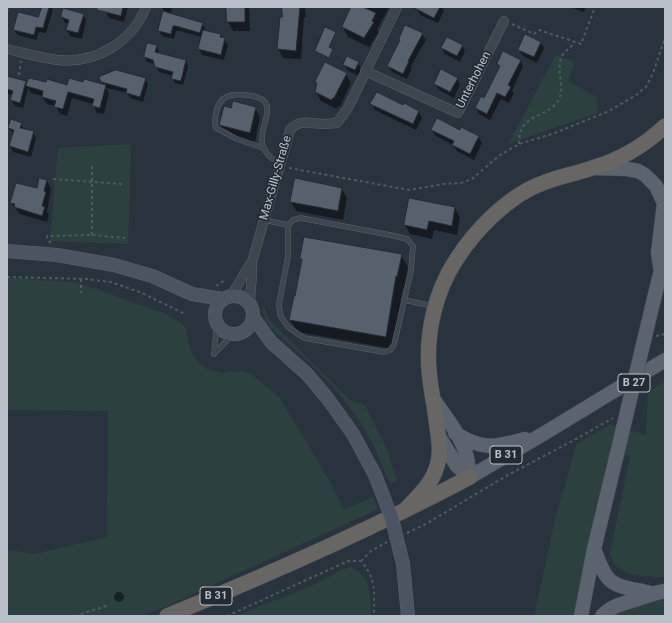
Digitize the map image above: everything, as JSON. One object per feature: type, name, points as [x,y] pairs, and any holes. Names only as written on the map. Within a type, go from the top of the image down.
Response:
[{"type":"highway","points":[[405,510],[428,483],[436,470],[439,456],[438,435],[430,383],[428,357],[430,330],[434,306],[442,285],[455,261],[470,240],[487,221],[521,194],[541,183],[593,168],[640,147],[665,126]]},
{"type":"highway","name":"B 31","points":[[167,616],[265,575],[405,510],[470,476]]},
{"type":"main road","points":[[593,168],[627,168],[638,171],[645,175],[656,186],[664,203],[658,253],[661,272]]},
{"type":"main road","points":[[7,251],[57,255],[114,265],[152,276],[192,294],[226,298],[241,297],[250,304],[253,317],[250,326],[238,332]]},
{"type":"main road","name":"B 27","points":[[581,616],[594,549],[665,252]]},
{"type":"main road","points":[[192,294],[216,319],[224,330],[238,332],[271,342]]},
{"type":"main road","points":[[216,319],[218,305],[226,298]]},
{"type":"main road","points":[[253,317],[271,342],[307,374],[328,399],[353,434],[375,475],[392,519],[403,564],[408,616]]},
{"type":"main road","name":"B 31","points":[[470,476],[543,434],[665,360]]},
{"type":"main road","points":[[432,397],[455,433],[467,456],[470,476]]},
{"type":"main road","points":[[455,433],[470,442],[489,446],[499,446],[543,434]]},
{"type":"main road","points":[[438,435],[457,466],[470,476]]},
{"type":"main road","points":[[594,549],[604,571],[611,581],[622,586],[650,593]]},
{"type":"main road","points":[[602,616],[615,606],[650,593],[665,591]]},
{"type":"street","points":[[7,49],[57,60],[83,59],[96,55],[122,41],[139,22],[146,7]]},
{"type":"street","name":"Max-Gilly-Straße","points":[[250,304],[253,272],[252,262],[288,135],[294,125],[304,122],[325,124],[337,123],[348,108],[397,7]]},
{"type":"street","name":"Unterhohen","points":[[365,71],[458,113],[504,21]]},
{"type":"street","name":"Max-Gilly-Straße","points":[[226,298],[236,290],[245,271],[252,262]]},
{"type":"lane","points":[[263,148],[237,139],[216,128],[214,124],[219,102],[233,94],[240,94],[255,96],[262,99],[266,103],[268,111],[261,142],[263,148],[270,157],[280,164]]},
{"type":"lane","points":[[301,218],[407,239],[413,246],[411,271],[394,345],[390,350],[384,352],[304,338],[288,327],[280,315],[279,304],[288,256],[288,225],[293,220],[301,218]]},
{"type":"lane","points":[[264,220],[288,225]]},
{"type":"lane","points":[[404,300],[434,306]]},
{"type":"lane","points":[[216,319],[214,354],[238,332]]},
{"type":"path","points":[[7,12],[8,7]]},
{"type":"path","points":[[504,21],[534,34],[539,30],[581,44],[595,7]]},
{"type":"path","points":[[280,164],[409,190],[444,184],[461,183],[472,179],[500,155],[519,144],[609,111],[636,96],[646,87],[653,73],[665,38]]},
{"type":"path","points":[[519,144],[519,138],[523,127],[527,122],[553,106],[559,99],[562,90],[560,73],[561,57],[575,42]]},
{"type":"path","points":[[19,75],[22,52]]},
{"type":"path","points":[[92,163],[92,235]]},
{"type":"path","points":[[54,179],[92,183],[123,184]]},
{"type":"path","points":[[47,236],[92,235],[125,238]]},
{"type":"path","points":[[7,277],[82,279],[110,282],[142,293],[185,314]]},
{"type":"path","points":[[82,279],[82,293]]},
{"type":"path","points":[[402,535],[424,525],[508,475],[612,418],[619,420]]},
{"type":"path","points":[[227,616],[348,561],[361,561],[371,551],[389,540]]},
{"type":"path","points":[[361,561],[368,570],[374,587],[374,616]]},
{"type":"path","points":[[75,616],[109,604]]},
{"type":"green space","points":[[556,55],[575,62],[568,81],[597,97],[597,113],[508,144]]},
{"type":"green space","points":[[131,144],[128,244],[50,241],[58,148]]},
{"type":"green space","points":[[7,278],[75,282],[166,314],[182,324],[186,329],[189,345],[194,357],[207,369],[223,373],[241,371],[249,373],[279,397],[328,478],[344,510],[373,497],[378,509],[165,607],[142,616],[7,616],[7,550],[35,554],[107,537],[108,411],[7,410]]},
{"type":"green space","points":[[261,300],[270,321],[350,400],[365,405],[387,449],[397,481],[390,483],[368,435],[344,400],[309,362],[271,328],[265,319]]},
{"type":"green space","points":[[665,381],[665,577],[649,577],[632,574],[618,567],[613,561],[610,553],[630,456],[611,451],[595,514],[574,616],[534,616],[555,520],[576,445],[610,424],[646,435],[648,392]]},
{"type":"green space","points":[[351,567],[358,571],[366,581],[370,594],[371,616],[236,616],[311,586],[343,569]]},
{"type":"green space","points":[[665,598],[665,616],[611,616],[636,603]]},
{"type":"building","points":[[42,7],[49,7],[43,28],[36,27],[34,35],[13,30],[18,12],[38,17]]},
{"type":"building","points":[[97,7],[123,7],[121,16],[97,10]]},
{"type":"building","points":[[226,7],[245,7],[245,22],[227,22]]},
{"type":"building","points":[[282,7],[300,7],[296,51],[277,49]]},
{"type":"building","points":[[351,7],[363,7],[376,13],[372,21],[374,22],[364,38],[342,27]]},
{"type":"building","points":[[413,7],[440,7],[434,18]]},
{"type":"building","points":[[63,8],[84,14],[78,33],[66,30],[69,20],[61,17]]},
{"type":"building","points":[[163,11],[203,23],[200,33],[176,26],[173,26],[171,34],[158,31]]},
{"type":"building","points":[[405,25],[423,33],[408,61],[403,74],[387,66],[400,40],[399,39]]},
{"type":"building","points":[[325,27],[336,32],[329,47],[333,49],[329,58],[315,51]]},
{"type":"building","points":[[203,30],[221,34],[220,37],[225,38],[221,55],[198,49]]},
{"type":"building","points":[[525,34],[541,42],[534,57],[518,50]]},
{"type":"building","points":[[447,37],[463,45],[457,56],[441,48]]},
{"type":"building","points":[[147,43],[157,45],[155,52],[186,60],[181,81],[171,79],[173,72],[155,67],[153,60],[144,57]]},
{"type":"building","points":[[503,51],[521,60],[508,85],[511,87],[505,97],[497,93],[487,114],[475,108],[481,96],[484,98],[500,66],[497,64]]},
{"type":"building","points":[[347,56],[359,62],[355,70],[343,65]]},
{"type":"building","points":[[325,62],[347,73],[334,98],[331,100],[315,92],[317,83],[315,82]]},
{"type":"building","points":[[441,69],[458,78],[450,92],[434,84]]},
{"type":"building","points":[[116,70],[146,78],[140,97],[126,93],[127,89],[101,82],[99,77]]},
{"type":"building","points":[[7,76],[26,81],[20,103],[10,100],[13,91],[7,89]]},
{"type":"building","points":[[29,78],[46,82],[47,79],[67,85],[69,78],[83,82],[84,79],[106,85],[100,108],[92,106],[94,99],[68,92],[63,109],[54,107],[56,101],[42,97],[43,91],[26,86]]},
{"type":"building","points":[[377,92],[419,111],[413,124],[370,104]]},
{"type":"building","points":[[233,101],[256,107],[250,133],[219,125],[224,106],[231,108]]},
{"type":"building","points":[[437,118],[460,130],[461,127],[479,136],[470,154],[452,145],[454,141],[431,130]]},
{"type":"building","points":[[11,119],[22,123],[20,128],[34,131],[28,152],[9,146],[14,130],[8,128]]},
{"type":"building","points":[[39,178],[47,180],[44,191],[46,192],[42,206],[45,207],[42,216],[14,207],[15,204],[10,203],[16,183],[37,188]]},
{"type":"building","points":[[295,178],[342,188],[338,211],[290,202]]},
{"type":"building","points":[[409,198],[455,207],[452,226],[429,221],[427,230],[404,225]]},
{"type":"building","points":[[304,237],[402,254],[397,277],[396,276],[386,337],[289,320],[302,259],[300,259]]}]
